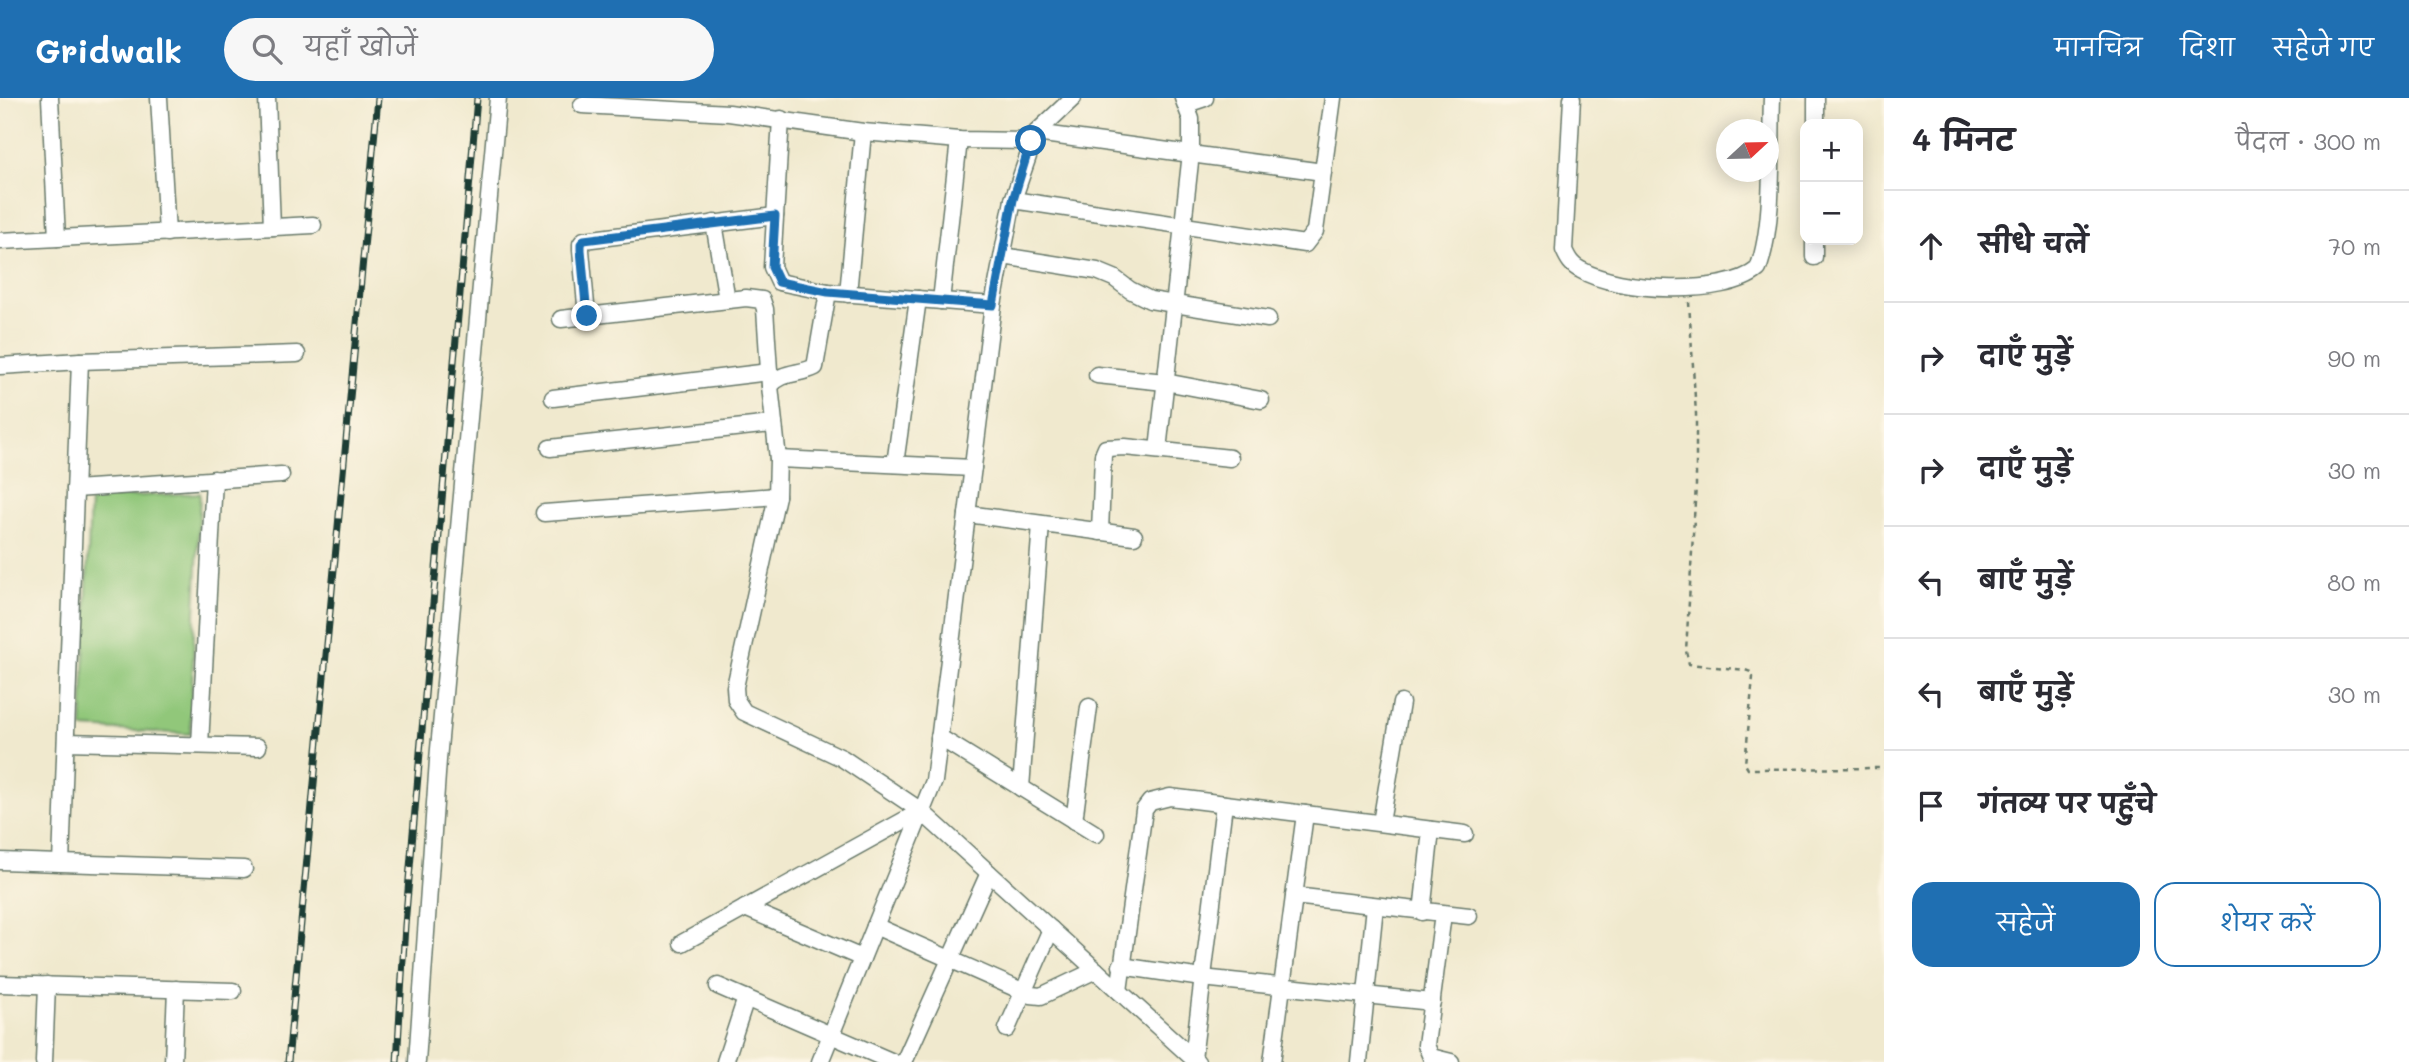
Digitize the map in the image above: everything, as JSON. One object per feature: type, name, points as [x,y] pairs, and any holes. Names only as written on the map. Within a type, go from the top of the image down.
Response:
[{"type":"street","points":[[50,98],[57,238]]},
{"type":"street","points":[[159,98],[167,233]]},
{"type":"street","points":[[267,98],[272,227]]},
{"type":"street","points":[[417,1062],[438,760],[498,98]]},
{"type":"street","points":[[820,1062],[934,781],[993,305],[1013,200],[1033,137],[1073,98]]},
{"type":"street","points":[[1158,450],[1191,153],[1191,119],[1185,101],[1205,98]]},
{"type":"street","points":[[1013,200],[1306,244],[1315,231],[1333,98]]},
{"type":"street","points":[[1573,98],[1563,242],[1569,261],[1578,269],[1601,277],[1647,288],[1688,289],[1741,279],[1758,269],[1765,251],[1772,98]]},
{"type":"street","points":[[1816,98],[1816,119]]},
{"type":"street","points":[[582,105],[729,105],[781,120],[863,132],[959,140],[1033,137],[1191,153],[1324,172]]},
{"type":"street","points":[[781,120],[772,267],[779,282],[828,292],[993,305]]},
{"type":"street","points":[[848,293],[863,132]]},
{"type":"street","points":[[941,301],[959,140]]},
{"type":"street","points":[[587,316],[581,250],[584,240],[775,216]]},
{"type":"street","points":[[714,223],[727,300]]},
{"type":"street","points":[[0,241],[313,225]]},
{"type":"street","points":[[1814,245],[1814,257]]},
{"type":"street","points":[[1003,256],[1097,271],[1114,278],[1139,296],[1174,306],[1268,319]]},
{"type":"street","points":[[553,398],[770,379],[804,372],[815,367],[828,292]]},
{"type":"street","points":[[561,319],[746,298],[762,300],[765,309],[772,424],[778,459],[777,496],[735,687],[736,700],[744,712],[842,758],[921,811],[1195,1060]]},
{"type":"street","points":[[895,464],[918,299]]},
{"type":"street","points":[[0,366],[80,360],[297,354]]},
{"type":"street","points":[[61,863],[80,360]]},
{"type":"street","points":[[1097,375],[1165,382],[1261,400]]},
{"type":"street","points":[[550,448],[772,424]]},
{"type":"street","points":[[1100,532],[1103,455],[1106,449],[1112,446],[1230,458]]},
{"type":"street","points":[[778,459],[973,468]]},
{"type":"street","points":[[75,489],[281,475]]},
{"type":"street","points":[[200,745],[214,479]]},
{"type":"street","points":[[544,513],[777,496]]},
{"type":"street","points":[[967,514],[1134,536]]},
{"type":"street","points":[[1021,788],[1041,524]]},
{"type":"street","points":[[1381,823],[1401,703]]},
{"type":"street","points":[[1074,821],[1089,707]]},
{"type":"street","points":[[939,737],[1096,834]]},
{"type":"street","points":[[66,741],[258,747]]},
{"type":"street","points":[[1119,991],[1144,810],[1150,803],[1170,797],[1465,834]]},
{"type":"street","points":[[1195,1060],[1202,978],[1224,804]]},
{"type":"street","points":[[682,943],[921,811]]},
{"type":"street","points":[[1272,1062],[1305,814]]},
{"type":"street","points":[[1422,912],[1431,830]]},
{"type":"street","points":[[0,861],[244,869]]},
{"type":"street","points":[[904,1062],[989,873]]},
{"type":"street","points":[[1294,896],[1469,916]]},
{"type":"street","points":[[1359,1062],[1375,906]]},
{"type":"street","points":[[745,908],[862,958]]},
{"type":"street","points":[[1443,914],[1426,1045],[1431,1057],[1451,1062]]},
{"type":"street","points":[[875,926],[1024,992],[1041,996],[1096,970]]},
{"type":"street","points":[[1007,1029],[1051,929]]},
{"type":"street","points":[[1121,966],[1202,978],[1432,1002]]},
{"type":"street","points":[[0,984],[233,991]]},
{"type":"street","points":[[44,1062],[47,985]]},
{"type":"street","points":[[718,986],[893,1062]]},
{"type":"street","points":[[173,1062],[176,989]]},
{"type":"street","points":[[725,1062],[746,999]]},
{"type":"path","points":[[1688,289],[1696,414],[1696,485],[1686,652],[1689,664],[1751,672],[1753,677],[1745,764],[1748,769],[1884,768]]},
{"type":"green space","points":[[200,493],[190,734],[82,728],[90,498]]},
{"type":"railway","points":[[288,1062],[378,98]]},
{"type":"railway","points":[[397,1062],[405,925],[477,98]]},
{"type":"route","points":[[587,316],[581,250],[584,240],[775,216],[772,267],[779,282],[828,292],[993,305],[1013,200],[1031,141]]}]
